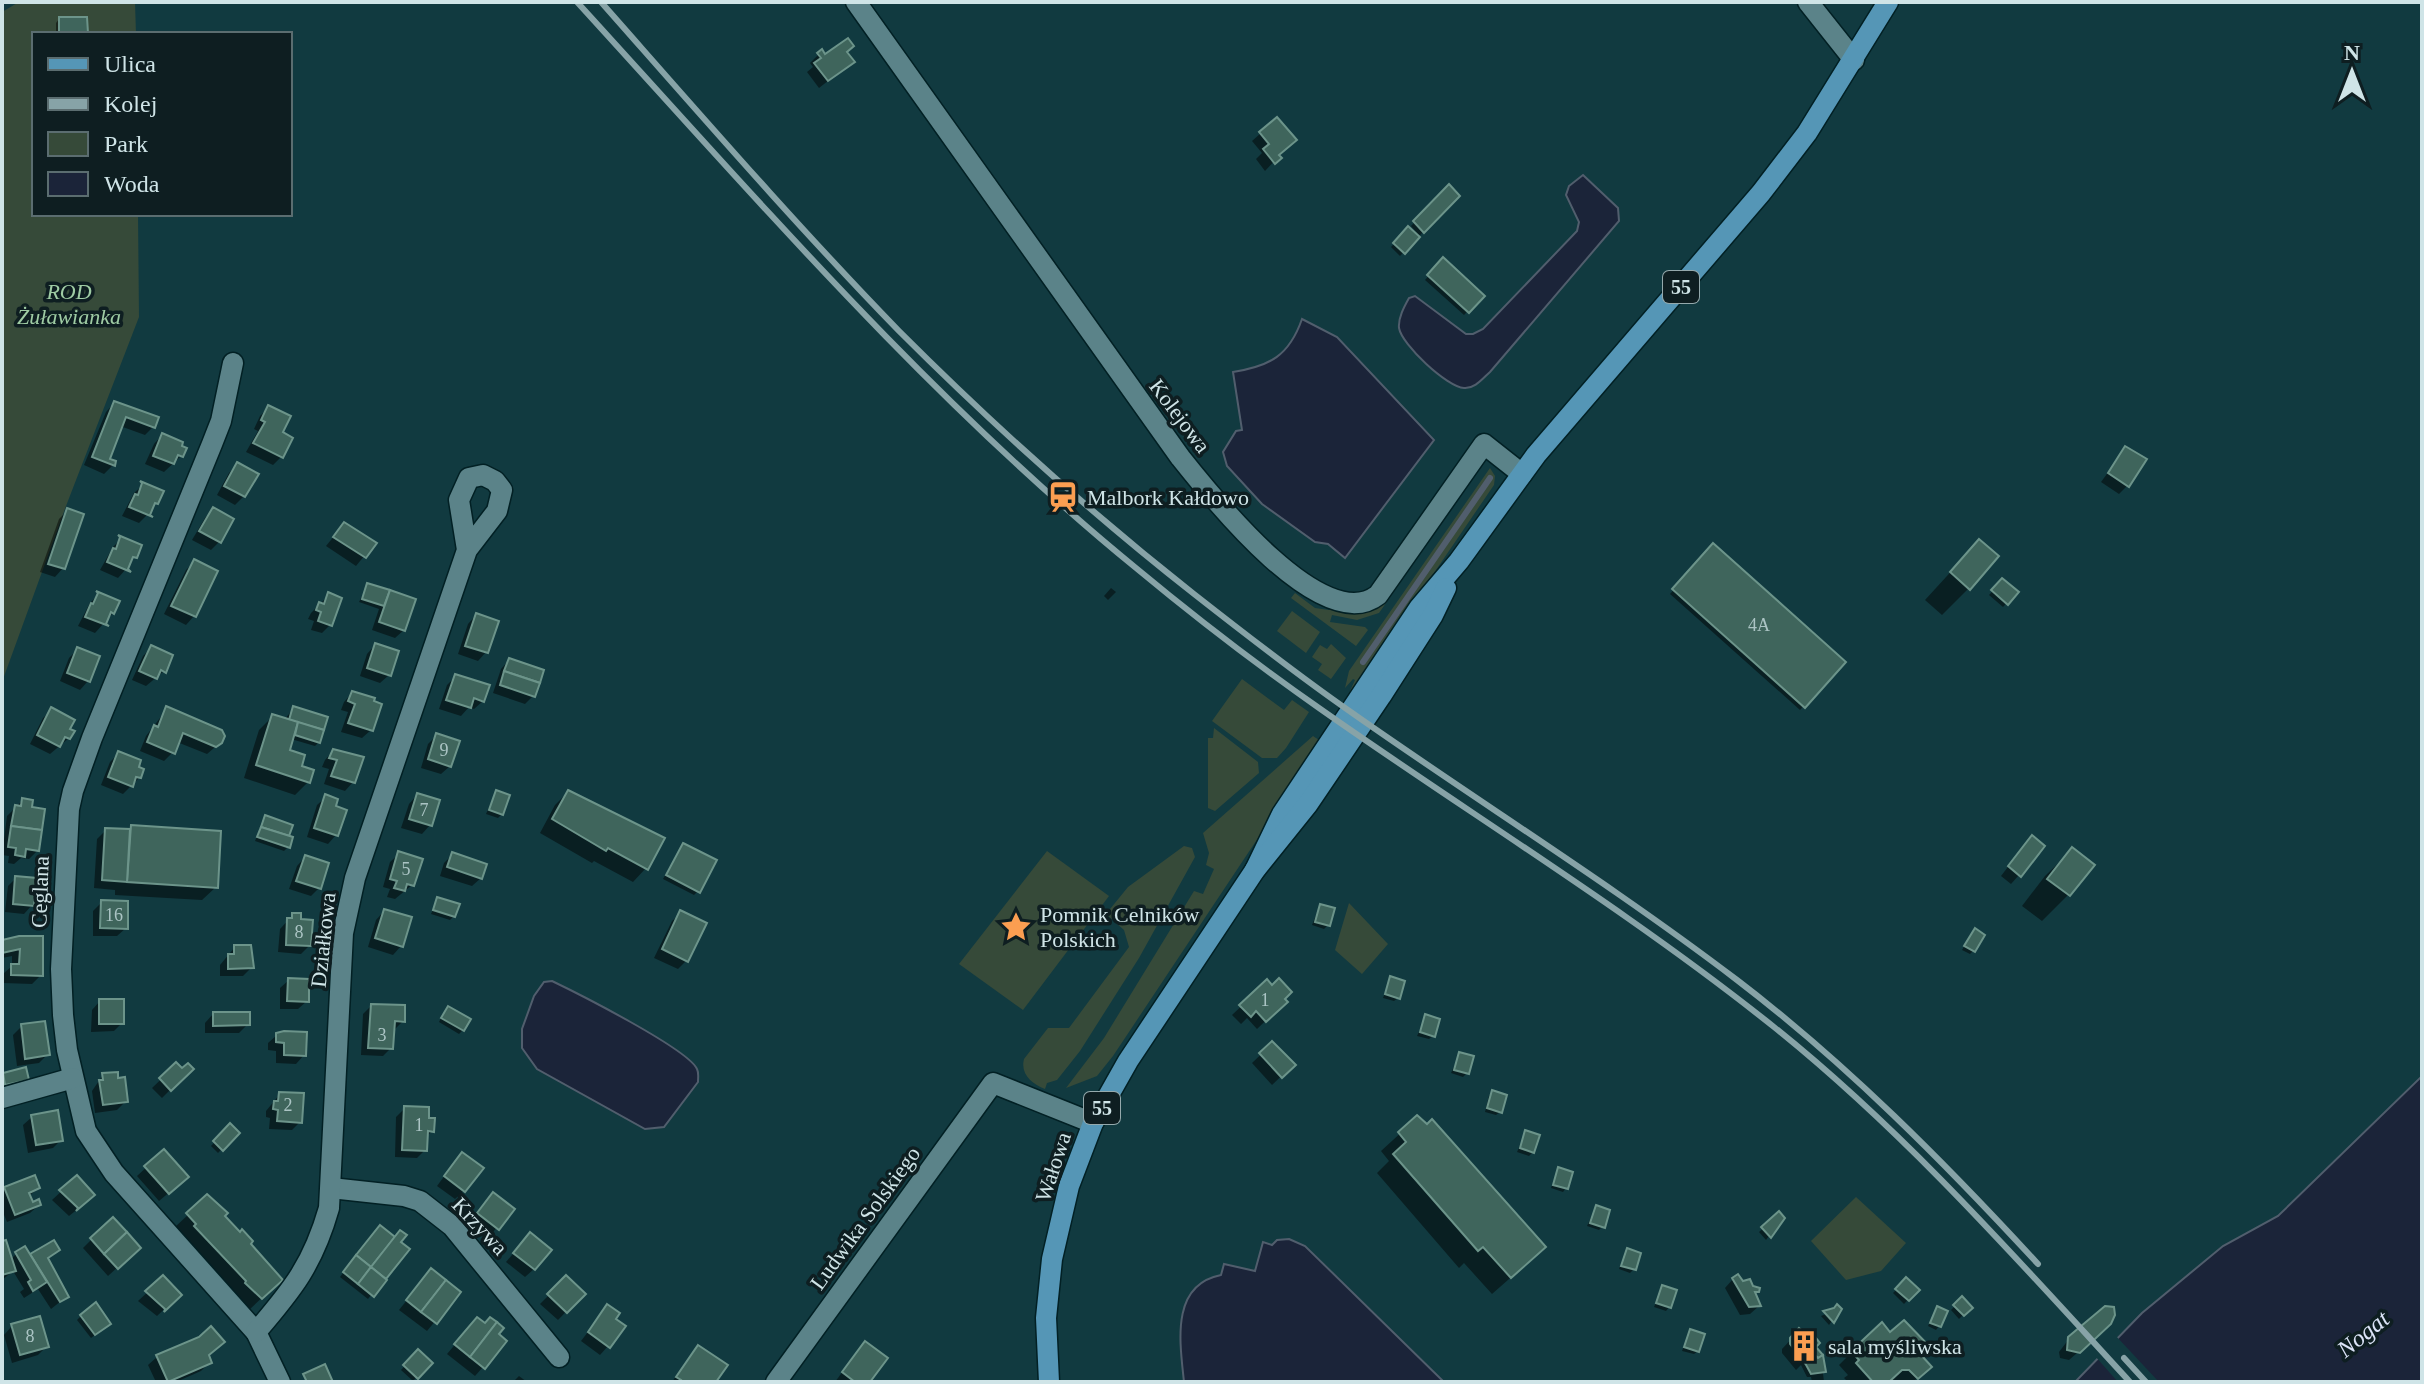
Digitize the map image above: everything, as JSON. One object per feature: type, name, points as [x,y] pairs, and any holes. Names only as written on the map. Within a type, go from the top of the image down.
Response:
[{"type":"main road","name":"55","points":[[1522,474],[1761,193],[1807,133],[1888,2]]},
{"type":"main road","name":"Wałowa","points":[[1049,1382],[1046,1318],[1052,1259],[1066,1196],[1093,1123],[1128,1061],[1255,870],[1282,814],[1322,752],[1419,608],[1459,561],[1522,474]]},
{"type":"street","name":"Kolejowa","points":[[856,2],[1180,457],[1224,512],[1306,585],[1322,596],[1346,604],[1358,605],[1378,595],[1484,444],[1522,474]]},
{"type":"street","points":[[1808,2],[1854,60]]},
{"type":"street","name":"Ceglana","points":[[233,363],[221,421],[73,791],[67,831],[61,969],[63,1015],[73,1078],[86,1131],[103,1160],[256,1332],[280,1382]]},
{"type":"street","name":"Działkowa","points":[[256,1332],[288,1296],[305,1271],[320,1240],[329,1208],[343,933],[355,878],[467,550]]},
{"type":"street","points":[[2,1098],[73,1078]]},
{"type":"street","name":"Ludwika Solskiego","points":[[776,1382],[993,1083],[1093,1123]]},
{"type":"street","name":"Krzywa","points":[[331,1188],[380,1192],[420,1201],[452,1226],[559,1357]]},
{"type":"green space","name":"ROD Żuławianka","points":[[19,2],[135,2],[136,32],[32,32],[32,216],[138,216],[139,317],[2,682],[2,12]]},
{"type":"green space","points":[[1482,465],[1379,613],[1357,620],[1332,615],[1330,622],[1368,630],[1356,646],[1291,598],[1295,593],[1315,608],[1329,610],[1332,605],[1356,610],[1475,467]]},
{"type":"green space","points":[[1490,468],[1495,476],[1494,485],[1352,693],[1355,680],[1345,688],[1349,671]]},
{"type":"green space","points":[[1292,611],[1320,632],[1306,653],[1277,631]]},
{"type":"green space","points":[[1331,644],[1346,658],[1331,679],[1318,670],[1322,664],[1312,657],[1320,645],[1327,649]]},
{"type":"green space","points":[[1242,679],[1284,710],[1292,700],[1309,712],[1277,758],[1262,758],[1212,721]]},
{"type":"green space","points":[[1214,728],[1258,762],[1259,773],[1215,811],[1208,808],[1208,738],[1213,738]]},
{"type":"green space","points":[[1313,736],[1322,742],[1113,1056],[1097,1076],[1066,1088],[1104,1038],[1194,891],[1203,894],[1214,869],[1206,865],[1209,853],[1203,833]]},
{"type":"green space","points":[[1184,846],[1192,848],[1195,857],[1139,958],[1080,1051],[1057,1080],[1047,1083],[1045,1089],[1036,1084],[1025,1074],[1024,1059],[1048,1028],[1069,1028],[1129,947],[1124,930],[1106,914],[1128,887]]},
{"type":"green space","points":[[1047,851],[1109,896],[1023,1010],[959,964]]},
{"type":"green space","points":[[1349,903],[1388,944],[1362,974],[1335,950]]},
{"type":"green space","points":[[1856,1197],[1906,1243],[1881,1271],[1846,1280],[1811,1241]]},
{"type":"water","points":[[1583,175],[1618,208],[1619,221],[1482,380],[1464,388],[1447,381],[1416,354],[1402,335],[1399,320],[1409,298],[1415,296],[1466,334],[1483,329],[1577,231],[1579,222],[1566,195],[1569,186]]},
{"type":"water","points":[[1302,319],[1337,337],[1434,440],[1345,558],[1328,544],[1315,542],[1262,504],[1227,466],[1223,452],[1236,431],[1242,430],[1233,372],[1258,366],[1276,357],[1291,342]]},
{"type":"water","points":[[552,981],[674,1048],[697,1069],[698,1082],[664,1127],[645,1129],[537,1069],[522,1048],[522,1029],[534,996],[544,982]]},
{"type":"water","name":"Nogat","points":[[2422,1076],[2422,1382],[2075,1382],[2142,1313],[2223,1246],[2278,1216]]},
{"type":"water","points":[[1289,1239],[1305,1246],[1444,1382],[1184,1382],[1182,1318],[1193,1290],[1221,1275],[1224,1264],[1255,1271],[1263,1242],[1272,1245],[1277,1240]]},
{"type":"pier","points":[[2115,1335],[2159,1382],[2118,1382],[2095,1356]]},
{"type":"building","points":[[59,17],[87,17],[88,32],[59,32]]},
{"type":"building","points":[[848,38],[854,46],[847,52],[855,62],[828,81],[814,63],[821,58],[817,53],[822,49],[825,54]]},
{"type":"building","points":[[1277,117],[1297,140],[1279,155],[1282,158],[1275,164],[1263,149],[1269,144],[1259,132]]},
{"type":"building","points":[[1449,184],[1460,196],[1424,233],[1413,221]]},
{"type":"building","points":[[1408,226],[1420,237],[1405,254],[1393,243]]},
{"type":"building","points":[[1443,257],[1485,296],[1469,313],[1427,275]]},
{"type":"building","points":[[114,401],[159,417],[155,428],[126,417],[110,459],[116,461],[115,466],[92,457]]},
{"type":"building","points":[[268,405],[291,416],[283,432],[293,438],[283,458],[253,443],[265,422],[261,420]]},
{"type":"building","points":[[162,433],[183,442],[182,446],[187,448],[183,457],[178,455],[174,464],[153,456]]},
{"type":"building","points":[[2125,446],[2147,459],[2129,487],[2108,473]]},
{"type":"building","points":[[237,462],[259,474],[245,497],[224,486]]},
{"type":"building","points":[[140,481],[164,491],[158,504],[155,503],[150,515],[153,517],[129,507],[135,494],[138,495]]},
{"type":"building","points":[[213,507],[234,519],[221,543],[199,531]]},
{"type":"building","points":[[67,508],[84,514],[65,569],[48,564]]},
{"type":"building","points":[[344,522],[377,543],[366,558],[333,537]]},
{"type":"building","points":[[118,535],[142,545],[128,569],[131,572],[107,562],[113,548],[116,549]]},
{"type":"building","points":[[1979,539],[1999,556],[1970,590],[1950,572]]},
{"type":"building","points":[[1713,543],[1846,662],[1805,708],[1672,589]]},
{"type":"building","points":[[194,559],[218,571],[196,617],[171,606]]},
{"type":"building","points":[[2002,578],[2019,592],[2008,605],[1991,590]]},
{"type":"building","points":[[367,583],[390,590],[384,606],[362,599]]},
{"type":"building","points":[[390,590],[416,599],[405,631],[379,622]]},
{"type":"building","points":[[96,591],[120,601],[114,614],[111,612],[106,624],[109,626],[85,617],[98,593]]},
{"type":"building","points":[[328,592],[342,598],[332,626],[318,621],[321,612],[316,610],[319,602],[324,604]]},
{"type":"building","points":[[476,613],[499,621],[488,653],[465,646]]},
{"type":"building","points":[[375,643],[399,651],[391,676],[367,668]]},
{"type":"building","points":[[151,645],[173,655],[166,673],[161,670],[157,679],[139,671]]},
{"type":"building","points":[[77,647],[100,656],[90,682],[67,673]]},
{"type":"building","points":[[509,658],[544,670],[540,683],[504,671]]},
{"type":"building","points":[[504,671],[540,683],[535,697],[500,685]]},
{"type":"building","points":[[455,674],[490,685],[484,702],[474,698],[471,708],[446,700]]},
{"type":"building","points":[[352,691],[375,698],[374,701],[382,704],[373,731],[348,723],[355,704],[348,701]]},
{"type":"building","points":[[166,706],[222,730],[225,736],[222,743],[216,747],[183,733],[175,754],[147,742],[154,725],[158,727]]},
{"type":"building","points":[[293,706],[328,717],[324,730],[289,720]]},
{"type":"building","points":[[51,707],[75,720],[70,729],[75,731],[70,739],[65,737],[60,747],[37,735]]},
{"type":"building","points":[[272,714],[298,722],[290,750],[305,755],[302,766],[314,770],[310,783],[256,765]]},
{"type":"building","points":[[298,722],[324,730],[320,743],[295,735]]},
{"type":"building","points":[[436,733],[460,741],[451,767],[428,759]]},
{"type":"building","points":[[333,749],[364,757],[355,783],[331,776],[337,760],[329,758]]},
{"type":"building","points":[[118,751],[141,760],[139,767],[144,769],[141,778],[136,777],[133,787],[108,777]]},
{"type":"building","points":[[496,790],[510,795],[503,815],[489,810]]},
{"type":"building","points":[[568,790],[665,838],[648,870],[608,848],[606,851],[552,819]]},
{"type":"building","points":[[417,793],[440,800],[432,826],[409,819]]},
{"type":"building","points":[[325,794],[338,799],[336,806],[347,810],[338,836],[314,828]]},
{"type":"building","points":[[22,798],[33,800],[32,807],[45,809],[42,830],[11,826],[15,805],[21,806]]},
{"type":"building","points":[[265,815],[293,825],[289,836],[261,827]]},
{"type":"building","points":[[131,825],[221,831],[218,888],[127,882]]},
{"type":"building","points":[[11,826],[42,830],[39,851],[26,849],[25,857],[15,855],[16,848],[8,847]]},
{"type":"building","points":[[261,827],[293,837],[290,848],[257,837]]},
{"type":"building","points":[[105,828],[130,829],[127,882],[102,880]]},
{"type":"building","points":[[2032,835],[2045,846],[2021,877],[2008,866]]},
{"type":"building","points":[[683,843],[717,860],[700,893],[666,875]]},
{"type":"building","points":[[2072,847],[2095,865],[2070,896],[2047,879]]},
{"type":"building","points":[[398,851],[423,859],[414,886],[407,884],[405,891],[394,888],[397,881],[390,879]]},
{"type":"building","points":[[452,852],[487,864],[482,879],[447,867]]},
{"type":"building","points":[[305,855],[329,863],[321,889],[296,881]]},
{"type":"building","points":[[15,876],[37,878],[34,906],[13,904]]},
{"type":"building","points":[[437,897],[460,904],[455,917],[433,910]]},
{"type":"building","points":[[101,900],[128,901],[128,929],[100,928]]},
{"type":"building","points":[[1320,904],[1335,908],[1330,926],[1315,922]]},
{"type":"building","points":[[384,909],[412,917],[403,947],[375,938]]},
{"type":"building","points":[[680,910],[707,923],[688,962],[662,949]]},
{"type":"building","points":[[292,913],[301,913],[301,919],[313,920],[311,946],[286,945],[287,918],[292,918]]},
{"type":"building","points":[[1975,928],[1985,935],[1975,952],[1964,946]]},
{"type":"building","points":[[43,936],[43,976],[11,975],[11,964],[19,964],[20,949],[2,953],[2,940]]},
{"type":"building","points":[[234,945],[251,945],[254,968],[228,969],[228,954],[234,954]]},
{"type":"building","points":[[1390,976],[1405,981],[1400,999],[1385,994]]},
{"type":"building","points":[[288,978],[309,979],[309,1002],[287,1001]]},
{"type":"building","points":[[1279,978],[1292,992],[1285,999],[1288,1002],[1266,1022],[1256,1011],[1251,1017],[1239,1005],[1267,979],[1272,985]]},
{"type":"building","points":[[99,999],[124,999],[124,1024],[99,1024]]},
{"type":"building","points":[[371,1004],[405,1005],[405,1022],[395,1021],[393,1049],[368,1048]]},
{"type":"building","points":[[448,1006],[471,1019],[464,1031],[441,1018]]},
{"type":"building","points":[[213,1012],[250,1012],[250,1025],[213,1026]]},
{"type":"building","points":[[1425,1014],[1440,1019],[1435,1037],[1420,1032]]},
{"type":"building","points":[[45,1021],[50,1055],[25,1059],[21,1024]]},
{"type":"building","points":[[307,1032],[306,1056],[284,1055],[284,1043],[276,1042],[276,1033]]},
{"type":"building","points":[[1272,1041],[1296,1065],[1282,1078],[1259,1053]]},
{"type":"building","points":[[1459,1052],[1474,1056],[1469,1074],[1454,1070]]},
{"type":"building","points":[[176,1062],[182,1068],[188,1063],[194,1069],[171,1091],[159,1078]]},
{"type":"building","points":[[26,1067],[29,1080],[5,1085],[3,1073]]},
{"type":"building","points":[[118,1072],[118,1078],[125,1077],[128,1102],[103,1105],[99,1080],[103,1080],[102,1073]]},
{"type":"building","points":[[1492,1090],[1507,1095],[1502,1113],[1487,1108]]},
{"type":"building","points":[[279,1092],[304,1093],[302,1123],[277,1121],[278,1110],[273,1109]]},
{"type":"building","points":[[404,1106],[429,1107],[429,1118],[435,1118],[434,1132],[428,1131],[427,1151],[402,1150]]},
{"type":"building","points":[[58,1110],[63,1141],[36,1145],[31,1115]]},
{"type":"building","points":[[1417,1115],[1427,1124],[1432,1119],[1546,1247],[1511,1278],[1483,1247],[1478,1251],[1393,1154],[1406,1142],[1398,1132]]},
{"type":"building","points":[[230,1123],[240,1133],[223,1151],[213,1141]]},
{"type":"building","points":[[1525,1130],[1540,1135],[1534,1153],[1520,1148]]},
{"type":"building","points":[[164,1149],[189,1177],[169,1194],[144,1166]]},
{"type":"building","points":[[462,1152],[484,1168],[465,1192],[444,1176]]},
{"type":"building","points":[[1558,1167],[1573,1172],[1568,1189],[1553,1185]]},
{"type":"building","points":[[35,1175],[40,1188],[29,1193],[33,1202],[39,1199],[41,1205],[15,1215],[4,1187]]},
{"type":"building","points":[[77,1175],[95,1195],[76,1211],[78,1208],[59,1190]]},
{"type":"building","points":[[493,1192],[515,1209],[499,1230],[477,1213]]},
{"type":"building","points":[[207,1194],[228,1213],[225,1216],[240,1232],[242,1229],[253,1241],[251,1244],[283,1280],[262,1299],[194,1226],[196,1224],[186,1213]]},
{"type":"building","points":[[1596,1205],[1610,1210],[1605,1228],[1590,1223]]},
{"type":"building","points":[[1779,1211],[1785,1218],[1771,1238],[1761,1227]]},
{"type":"building","points":[[113,1217],[127,1232],[104,1254],[90,1238]]},
{"type":"building","points":[[380,1225],[395,1237],[371,1267],[356,1255]]},
{"type":"building","points":[[400,1230],[407,1235],[401,1242],[410,1249],[386,1279],[371,1267]]},
{"type":"building","points":[[127,1232],[141,1248],[118,1269],[104,1254]]},
{"type":"building","points":[[530,1232],[552,1250],[535,1270],[513,1253]]},
{"type":"building","points":[[6,1240],[16,1271],[2,1275],[2,1241]]},
{"type":"building","points":[[54,1240],[60,1250],[48,1258],[69,1297],[60,1302],[30,1254]]},
{"type":"building","points":[[25,1246],[47,1282],[33,1291],[28,1282],[31,1280],[15,1252]]},
{"type":"building","points":[[1627,1248],[1641,1253],[1636,1270],[1621,1266]]},
{"type":"building","points":[[356,1255],[371,1267],[358,1284],[343,1272]]},
{"type":"building","points":[[371,1267],[387,1280],[374,1297],[358,1284]]},
{"type":"building","points":[[431,1268],[446,1280],[421,1312],[406,1300]]},
{"type":"building","points":[[1738,1274],[1743,1281],[1750,1279],[1753,1286],[1760,1288],[1759,1292],[1755,1292],[1761,1306],[1749,1307],[1732,1278]]},
{"type":"building","points":[[163,1275],[182,1295],[164,1312],[165,1309],[145,1291]]},
{"type":"building","points":[[566,1275],[586,1294],[567,1313],[547,1294]]},
{"type":"building","points":[[1906,1277],[1920,1290],[1909,1301],[1895,1289]]},
{"type":"building","points":[[446,1280],[461,1292],[437,1324],[421,1312]]},
{"type":"building","points":[[1662,1285],[1677,1290],[1671,1308],[1656,1303]]},
{"type":"building","points":[[1962,1296],[1973,1308],[1964,1316],[1953,1305]]},
{"type":"building","points":[[96,1302],[111,1324],[95,1335],[80,1315]]},
{"type":"building","points":[[607,1304],[620,1313],[616,1319],[626,1326],[610,1348],[588,1332]]},
{"type":"building","points":[[1837,1304],[1842,1309],[1834,1323],[1823,1311]]},
{"type":"building","points":[[1937,1306],[1948,1311],[1941,1327],[1930,1323]]},
{"type":"building","points":[[2105,1306],[2114,1307],[2111,1324],[2080,1353],[2067,1350],[2068,1337]]},
{"type":"building","points":[[40,1316],[49,1347],[20,1355],[11,1324]]},
{"type":"building","points":[[477,1317],[485,1323],[490,1317],[497,1322],[470,1357],[454,1344]]},
{"type":"building","points":[[1904,1320],[1931,1348],[1922,1356],[1932,1367],[1918,1379],[1909,1370],[1902,1370],[1889,1382],[1873,1382],[1856,1363],[1859,1360],[1851,1351],[1882,1322],[1890,1332]]},
{"type":"building","points":[[497,1322],[504,1328],[499,1334],[507,1341],[485,1369],[470,1357]]},
{"type":"building","points":[[211,1326],[225,1342],[209,1355],[212,1363],[168,1382],[156,1355],[199,1337]]},
{"type":"building","name":"sala myśliwska","points":[[1799,1328],[1807,1335],[1811,1332],[1820,1343],[1816,1347],[1823,1355],[1818,1358],[1815,1355],[1805,1363],[1790,1344],[1790,1338]]},
{"type":"building","points":[[1690,1329],[1705,1334],[1699,1352],[1684,1347]]},
{"type":"building","points":[[865,1341],[888,1358],[870,1382],[855,1382],[842,1372]]},
{"type":"building","points":[[698,1345],[728,1365],[716,1382],[680,1382],[676,1377]]},
{"type":"building","points":[[418,1349],[433,1363],[418,1379],[403,1365]]},
{"type":"building","points":[[1815,1355],[1818,1358],[1823,1355],[1826,1372],[1811,1374],[1805,1363]]},
{"type":"building","points":[[325,1364],[333,1382],[307,1382],[303,1374]]},
{"type":"waterway","points":[[1363,662],[1490,478]]},
{"type":"railway","points":[[577,2],[846,296],[987,436],[1060,503],[1136,568],[1272,674],[1663,943],[1774,1027],[1869,1109],[1914,1153],[2130,1382]]},
{"type":"railway","points":[[601,2],[785,210],[899,331],[1080,500],[1194,594],[1309,682],[1641,910],[1778,1012],[1894,1115],[2038,1264]]},
{"type":"railway","points":[[2124,1358],[2146,1382]]},
{"type":"place","name":"Malbork Kałdowo","points":[[1063,497]]},
{"type":"place","name":"Pomnik Celników Polskich","points":[[1016,927]]},
{"type":"place","name":"sala myśliwska","points":[[1804,1346]]}]
